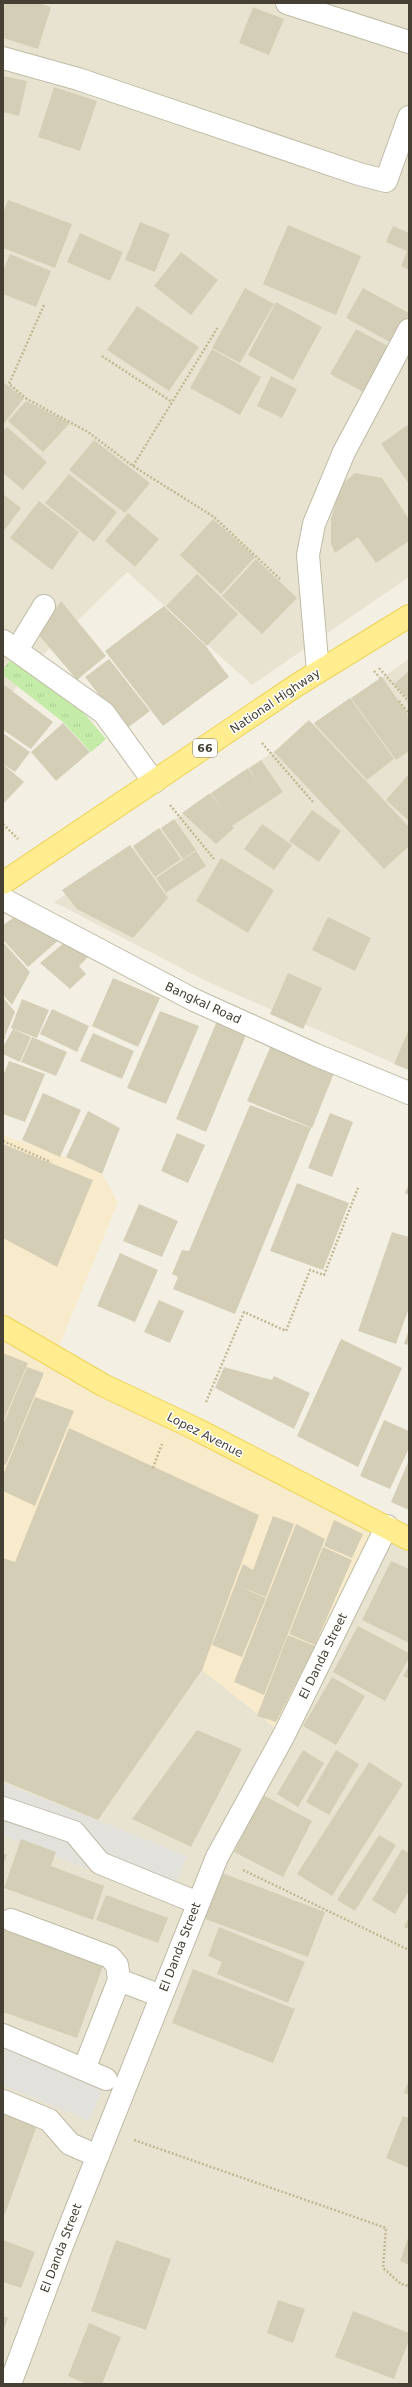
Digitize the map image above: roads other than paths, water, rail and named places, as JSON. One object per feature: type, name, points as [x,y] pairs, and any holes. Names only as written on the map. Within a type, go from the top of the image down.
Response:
[{"type":"main road","name":"National Highway","points":[[3,883],[318,672],[409,617]]},
{"type":"main road","name":"Lopez Avenue","points":[[3,1327],[104,1385],[387,1526],[409,1539]]},
{"type":"street","points":[[287,3],[409,42]]},
{"type":"street","points":[[3,58],[78,79],[359,174],[386,181],[409,117]]},
{"type":"street","points":[[318,672],[308,554],[314,524],[344,452],[409,330]]},
{"type":"street","points":[[44,606],[10,646],[104,713],[154,782]]},
{"type":"street","name":"Bangkal Road","points":[[3,899],[194,1000],[316,1055],[409,1093]]},
{"type":"street","name":"El Danda Street","points":[[10,2384],[98,2156],[217,1857],[284,1735],[387,1526]]},
{"type":"street","points":[[3,1808],[74,1832],[100,1863],[198,1903]]},
{"type":"street","points":[[11,1920],[110,1957],[117,1965],[118,1980],[84,2069]]},
{"type":"street","points":[[118,1980],[161,1996]]},
{"type":"street","points":[[3,2034],[106,2079]]},
{"type":"street","points":[[3,2101],[49,2120],[70,2144],[98,2156]]}]
